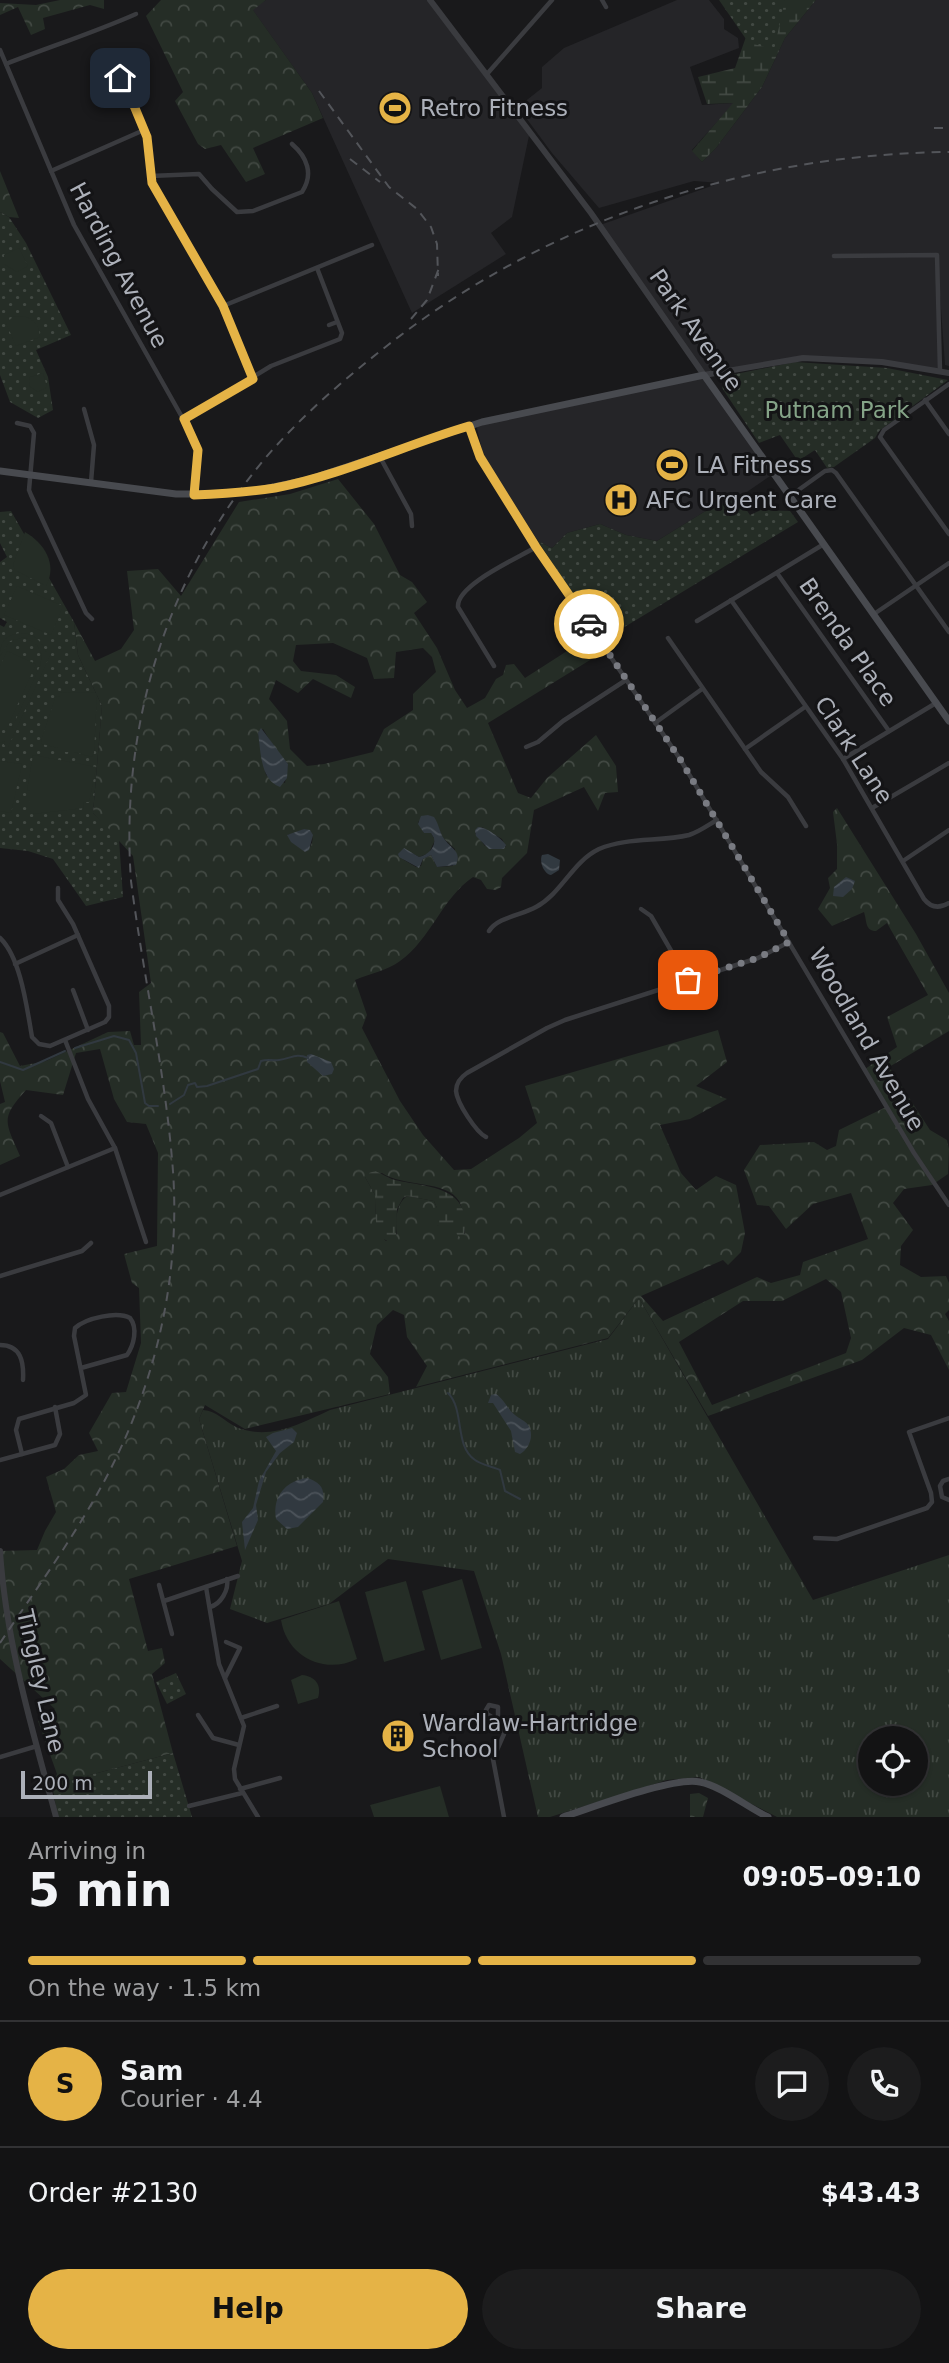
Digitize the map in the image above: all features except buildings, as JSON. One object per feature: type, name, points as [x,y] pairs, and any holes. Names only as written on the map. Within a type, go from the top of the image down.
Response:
[{"type":"main road","points":[[0,471],[194,495],[259,490],[307,480],[469,426],[704,374]]},
{"type":"main road","name":"Park Avenue","points":[[704,374],[949,721]]},
{"type":"main road","points":[[563,1817],[578,1815],[663,1786],[689,1781],[711,1786],[768,1817]]},
{"type":"street","name":"Park Avenue","points":[[430,0],[604,230],[704,374]]},
{"type":"street","points":[[487,74],[552,0]]},
{"type":"street","points":[[603,0],[606,8]]},
{"type":"street","points":[[6,64],[136,14]]},
{"type":"street","name":"Harding Avenue","points":[[0,50],[74,225],[184,419],[198,450],[194,495]]},
{"type":"street","points":[[120,78],[147,137],[150,176],[157,192],[223,306],[253,379]]},
{"type":"street","points":[[51,171],[144,130]]},
{"type":"street","points":[[150,176],[199,174],[237,212],[253,211],[302,192],[309,181],[309,171],[302,152],[292,144]]},
{"type":"street","points":[[223,306],[372,245]]},
{"type":"street","points":[[834,256],[937,255],[940,371]]},
{"type":"street","points":[[184,419],[275,364],[337,342],[342,335],[317,268]]},
{"type":"street","points":[[329,325],[337,321]]},
{"type":"street","points":[[704,374],[803,358],[882,362],[949,373]]},
{"type":"street","points":[[949,384],[884,430],[880,437],[949,534]]},
{"type":"street","points":[[926,400],[949,434]]},
{"type":"street","points":[[84,409],[94,445],[91,483]]},
{"type":"street","points":[[17,423],[30,426],[34,433],[29,489],[34,503],[86,613],[92,619]]},
{"type":"street","name":"Woodland Avenue","points":[[469,426],[480,457],[536,547],[717,820],[914,1153],[949,1205]]},
{"type":"street","points":[[380,457],[411,514],[412,526]]},
{"type":"street","points":[[790,496],[825,471],[832,470],[949,632]]},
{"type":"street","points":[[697,621],[824,544]]},
{"type":"street","points":[[494,666],[458,607],[458,600],[469,586],[536,547]]},
{"type":"street","points":[[874,614],[949,563]]},
{"type":"street","name":"Brenda Place","points":[[777,573],[889,731]]},
{"type":"street","name":"Clark Lane","points":[[731,600],[843,759],[927,903],[937,907],[949,904]]},
{"type":"street","points":[[668,638],[766,779],[788,797],[806,825]]},
{"type":"street","points":[[526,747],[538,742],[563,721],[626,680]]},
{"type":"street","points":[[655,723],[702,689]]},
{"type":"street","points":[[843,759],[936,703]]},
{"type":"street","points":[[745,749],[805,707]]},
{"type":"street","points":[[872,808],[949,763]]},
{"type":"street","points":[[489,931],[494,925],[534,909],[545,901],[578,864],[597,850],[617,844],[691,834],[717,820]]},
{"type":"street","points":[[903,861],[949,830]]},
{"type":"street","points":[[0,938],[6,944],[15,964],[34,1040],[47,1046],[107,1020],[110,1010],[78,935],[58,900],[58,888]]},
{"type":"street","points":[[641,909],[651,916],[688,980]]},
{"type":"street","points":[[15,964],[78,935]]},
{"type":"street","points":[[486,1138],[476,1129],[457,1096],[456,1086],[462,1076],[547,1028],[600,1007],[758,958],[789,942]]},
{"type":"street","points":[[73,990],[88,1030]]},
{"type":"street","points":[[65,1040],[88,1099],[115,1148],[146,1241]]},
{"type":"street","points":[[41,1116],[51,1123],[68,1167]]},
{"type":"street","points":[[0,1195],[115,1148]]},
{"type":"street","points":[[0,1276],[82,1251],[91,1243]]},
{"type":"street","points":[[22,1454],[16,1430],[19,1419],[80,1400],[86,1395],[74,1336],[78,1325],[118,1315],[131,1318],[135,1330],[132,1348],[127,1355],[81,1367]]},
{"type":"street","points":[[0,1345],[9,1346],[18,1352],[23,1364],[23,1380]]},
{"type":"street","points":[[0,1460],[52,1447],[60,1434],[55,1407]]},
{"type":"street","points":[[815,1538],[837,1539],[927,1508],[932,1502],[931,1493],[909,1433],[949,1418]]},
{"type":"street","points":[[949,1479],[941,1483],[940,1491],[943,1499],[949,1500]]},
{"type":"street","name":"Tingley Lane","points":[[0,1551],[5,1610],[56,1817]]},
{"type":"street","points":[[164,1601],[237,1576]]},
{"type":"street","points":[[209,1607],[215,1606],[227,1591],[227,1579]]},
{"type":"street","points":[[159,1585],[172,1634]]},
{"type":"street","points":[[206,1587],[219,1664],[244,1726],[234,1769],[241,1791],[258,1817]]},
{"type":"street","points":[[225,1679],[240,1648],[226,1642]]},
{"type":"street","points":[[241,1718],[277,1706]]},
{"type":"street","points":[[198,1715],[213,1738],[239,1745]]},
{"type":"street","points":[[498,1721],[504,1734],[493,1759],[504,1817]]},
{"type":"street","points":[[0,1757],[37,1746]]},
{"type":"street","points":[[189,1806],[280,1778]]},
{"type":"shaded area","points":[[266,0],[430,0],[530,131],[512,217],[491,233],[506,254],[412,313],[312,93],[252,9]]},
{"type":"shaded area","points":[[677,0],[709,0],[724,19],[724,29],[738,38],[739,48],[690,67],[702,105],[734,103],[692,150],[702,162],[716,148],[762,87],[785,38],[816,0],[949,0],[949,366],[945,365],[939,281],[940,371],[819,358],[704,374],[773,474],[738,498],[704,512],[657,541],[626,535],[600,524],[567,533],[552,548],[538,541],[488,463],[476,424],[703,374],[600,225],[720,183],[694,181],[599,208],[552,153],[518,107],[542,88],[542,67],[564,48]]},
{"type":"green space","points":[[60,0],[104,0],[104,9],[90,5],[43,18],[45,29],[31,35],[18,7],[0,15],[0,3],[36,5]]},
{"type":"green space","points":[[161,0],[266,0],[253,10],[312,93],[323,118],[253,148],[265,174],[246,182],[221,145],[205,149],[198,144],[175,101],[183,92],[146,16]]},
{"type":"green space","points":[[719,0],[785,0],[774,50],[748,42]]},
{"type":"green space","points":[[785,0],[816,0],[785,38],[762,87],[716,148],[702,162],[692,151],[733,103],[707,104],[698,77],[735,68],[747,34],[769,21]]},
{"type":"green space","points":[[0,171],[19,218],[0,212]]},
{"type":"green space","points":[[0,212],[9,217],[26,243],[71,335],[36,350],[48,377],[53,410],[38,418],[10,402],[0,375]]},
{"type":"green space","points":[[19,248],[28,266],[17,272],[4,264],[4,255]]},
{"type":"green space","points":[[23,316],[35,323],[40,337],[16,346],[6,323],[13,317]]},
{"type":"green space","name":"Putnam Park","points":[[795,362],[887,368],[948,380],[879,431],[875,438],[834,467],[827,468],[815,450],[798,461],[780,435],[759,443],[722,388],[726,376]]},
{"type":"green space","points":[[43,373],[47,387],[38,392],[29,386],[30,377]]},
{"type":"green space","points":[[844,410],[856,415],[848,434],[836,429]]},
{"type":"green space","points":[[338,479],[374,524],[400,575],[412,582],[427,602],[414,613],[437,648],[455,690],[467,708],[485,698],[496,679],[503,675],[506,665],[514,664],[525,678],[592,635],[603,652],[488,723],[518,793],[531,798],[547,778],[596,735],[616,766],[618,792],[605,793],[598,811],[584,787],[534,810],[527,853],[502,878],[501,887],[496,890],[487,889],[481,880],[473,877],[453,896],[411,952],[390,967],[355,980],[367,1015],[362,1028],[400,1101],[423,1135],[454,1170],[471,1169],[537,1123],[525,1086],[718,1030],[727,1062],[696,1086],[727,1099],[690,1119],[660,1125],[681,1173],[696,1190],[716,1176],[736,1185],[745,1233],[741,1252],[728,1265],[723,1260],[641,1296],[663,1321],[757,1277],[771,1283],[800,1275],[803,1262],[868,1239],[851,1193],[813,1204],[786,1229],[769,1206],[757,1205],[744,1170],[760,1145],[814,1142],[827,1150],[836,1146],[839,1130],[886,1107],[865,1069],[897,1047],[887,1017],[928,995],[887,923],[872,931],[867,925],[864,912],[832,926],[818,909],[830,888],[828,878],[837,869],[833,812],[837,808],[916,934],[949,993],[949,1031],[889,1067],[930,1130],[947,1140],[949,1149],[948,1174],[932,1185],[904,1189],[893,1203],[913,1230],[901,1246],[900,1265],[921,1277],[946,1276],[949,1283],[949,1310],[945,1314],[949,1321],[949,1370],[931,1335],[904,1328],[862,1360],[708,1416],[639,1298],[608,1338],[416,1387],[427,1366],[407,1337],[404,1315],[393,1310],[377,1325],[370,1354],[388,1377],[390,1394],[245,1429],[205,1405],[199,1419],[237,1546],[129,1579],[148,1651],[162,1648],[165,1663],[152,1674],[173,1753],[52,1785],[57,1774],[38,1721],[55,1709],[0,1659],[0,1551],[37,1550],[56,1512],[46,1477],[64,1469],[79,1455],[98,1451],[89,1433],[112,1393],[126,1392],[141,1343],[139,1288],[132,1283],[124,1254],[157,1246],[158,1153],[146,1124],[127,1122],[114,1099],[100,1049],[76,1053],[63,1095],[26,1090],[12,1108],[8,1121],[20,1156],[0,1165],[0,1104],[5,1102],[0,1081],[0,1032],[20,1066],[46,1061],[108,1032],[130,1031],[134,1045],[141,1045],[139,992],[151,983],[133,856],[93,813],[102,706],[78,655],[74,622],[95,661],[121,649],[134,630],[127,571],[158,569],[181,596],[239,502],[290,494]],"holes":[[[333,643],[367,658],[374,679],[394,678],[396,652],[423,648],[432,657],[436,672],[413,694],[413,710],[384,729],[373,752],[307,766],[290,749],[287,721],[269,699],[276,680],[298,693],[313,679],[351,698],[355,687],[336,675],[301,671],[293,661],[296,645]],[[263,729],[288,764],[285,783],[266,775],[258,733]],[[428,815],[434,818],[443,838],[455,849],[453,866],[437,867],[431,855],[423,859],[421,866],[416,867],[404,860],[399,853],[412,853],[419,857],[429,853],[435,840],[431,833],[424,833],[418,822]],[[482,827],[502,839],[506,847],[485,846],[475,833]],[[304,829],[310,831],[311,845],[305,852],[288,834]],[[382,1173],[445,1190],[453,1194],[461,1205],[465,1234],[437,1225],[437,1208],[434,1201],[407,1196],[397,1213],[397,1234],[386,1241],[378,1225],[375,1195],[365,1177]],[[826,1279],[841,1292],[851,1338],[846,1353],[712,1405],[679,1342],[743,1301],[782,1301]]]},
{"type":"green space","points":[[738,498],[750,515],[761,510],[790,511],[798,522],[603,640],[538,541],[552,548],[567,533],[600,524],[626,535],[657,541],[704,512]]},
{"type":"green space","points":[[11,511],[74,622],[78,655],[102,706],[93,813],[119,839],[123,897],[86,906],[53,859],[28,851],[0,848],[0,625],[4,627],[7,622],[0,618],[0,562],[7,557],[0,543],[0,512]]},
{"type":"green space","points":[[25,532],[43,548],[50,562],[46,586],[15,570],[13,565]]},
{"type":"green space","points":[[17,586],[63,606],[51,635],[4,615]]},
{"type":"green space","points":[[20,633],[36,638],[46,652],[48,649],[52,651],[8,747],[4,745],[5,741],[0,743],[0,739],[12,728],[40,666],[42,655],[37,645],[25,637],[10,641],[0,656],[4,640]]},
{"type":"green space","points":[[7,651],[36,664],[6,730],[0,727],[0,666]]},
{"type":"green space","points":[[60,692],[97,693],[92,757],[74,752],[58,752],[58,748],[42,744],[56,696],[60,697]]},
{"type":"green space","points":[[33,755],[96,767],[89,802],[83,802],[84,808],[33,814],[30,811],[30,791],[27,790]]},
{"type":"green space","points":[[0,761],[22,764],[11,813],[0,811]]},
{"type":"green space","points":[[375,1171],[395,1180],[435,1188],[456,1199],[465,1220],[464,1237],[461,1238],[437,1225],[437,1208],[434,1201],[407,1196],[397,1209],[396,1240],[390,1242],[377,1236],[375,1195],[365,1177]]},
{"type":"green space","points":[[639,1298],[813,1600],[949,1555],[949,1817],[777,1817],[699,1777],[667,1780],[550,1817],[538,1817],[501,1654],[474,1571],[388,1559],[329,1604],[267,1623],[230,1609],[242,1561],[199,1419],[203,1410],[212,1412],[236,1427],[260,1432],[284,1429],[330,1410],[608,1339]]},
{"type":"green space","points":[[462,1579],[482,1648],[441,1660],[422,1591]]},
{"type":"green space","points":[[406,1581],[425,1650],[384,1662],[365,1592]]},
{"type":"green space","points":[[339,1601],[357,1659],[332,1665],[309,1659],[299,1653],[285,1633],[281,1620]]},
{"type":"green space","points":[[176,1673],[186,1694],[167,1704],[156,1682]]},
{"type":"green space","points":[[302,1675],[311,1677],[316,1682],[319,1693],[318,1698],[298,1704],[291,1680]]},
{"type":"green space","points":[[173,1753],[192,1817],[58,1817],[52,1785]]},
{"type":"green space","points":[[440,1786],[449,1817],[374,1817],[370,1805]]},
{"type":"green space","points":[[699,1793],[708,1798],[703,1817],[690,1817],[690,1794]]},
{"type":"water","points":[[261,728],[288,764],[287,778],[280,787],[273,783],[265,772],[258,733]]},
{"type":"water","points":[[421,816],[434,817],[443,838],[457,854],[456,865],[437,867],[431,855],[423,859],[419,868],[399,857],[398,854],[404,848],[419,857],[433,847],[434,838],[431,833],[424,833],[418,824]]},
{"type":"water","points":[[478,827],[501,839],[506,845],[504,849],[489,849],[476,836],[475,830]]},
{"type":"water","points":[[304,829],[310,830],[313,835],[309,850],[305,852],[291,842],[287,835]]},
{"type":"water","points":[[548,854],[560,860],[559,870],[551,875],[544,870],[541,861],[542,855]]},
{"type":"water","points":[[846,877],[855,881],[852,889],[843,897],[833,896],[834,887]]},
{"type":"water","points":[[307,1055],[331,1062],[334,1069],[332,1074],[323,1076],[307,1062]]},
{"type":"water","points":[[496,1394],[530,1429],[530,1441],[520,1454],[515,1452],[511,1431],[493,1403],[488,1403],[491,1395]]},
{"type":"water","points":[[292,1428],[297,1433],[294,1442],[280,1453],[266,1472],[256,1505],[258,1520],[245,1550],[242,1522],[253,1508],[259,1481],[276,1451],[266,1437]]},
{"type":"water","points":[[307,1478],[321,1486],[323,1502],[298,1527],[287,1529],[276,1519],[278,1497],[286,1486]]},
{"type":"waterway","points":[[75,1048],[114,1036],[129,1040],[136,1053],[145,1103],[158,1106]]},
{"type":"waterway","points":[[0,1062],[23,1070],[65,1051]]},
{"type":"waterway","points":[[170,1104],[184,1095],[188,1085],[195,1083],[197,1087],[207,1086],[258,1069],[264,1060],[297,1056],[308,1058]]},
{"type":"waterway","points":[[448,1393],[453,1400],[464,1446],[469,1454],[477,1461],[500,1470],[505,1491],[520,1499]]},
{"type":"railway","points":[[319,91],[389,187],[417,209],[431,227],[437,244],[438,276]]},
{"type":"railway","points":[[934,128],[949,128]]},
{"type":"railway","points":[[0,1643],[96,1496],[134,1417],[160,1334],[173,1247],[172,1159],[164,1089],[131,881],[129,824],[133,768],[142,713],[156,659],[175,606],[199,556],[228,508],[276,446],[338,386],[388,345],[450,301],[515,262],[583,230],[653,202],[725,181],[799,165],[873,156],[949,152]]},
{"type":"railway","points":[[350,159],[380,182]]},
{"type":"railway","points":[[411,319],[427,300],[439,268]]},
{"type":"way so far","points":[[589,624],[680,759],[789,942],[765,956],[688,980]]},
{"type":"place","name":"Retro Fitness","points":[[395,108]]},
{"type":"place","name":"LA Fitness","points":[[672,465]]},
{"type":"place","name":"AFC Urgent Care","points":[[621,500]]},
{"type":"place","name":"Wardlaw-Hartridge School","points":[[398,1736]]},
{"type":"route","points":[[120,78],[147,137],[152,183],[223,306],[253,379],[184,419],[198,450],[194,495],[275,488],[307,480],[469,426],[480,457],[536,547],[589,624]]}]
